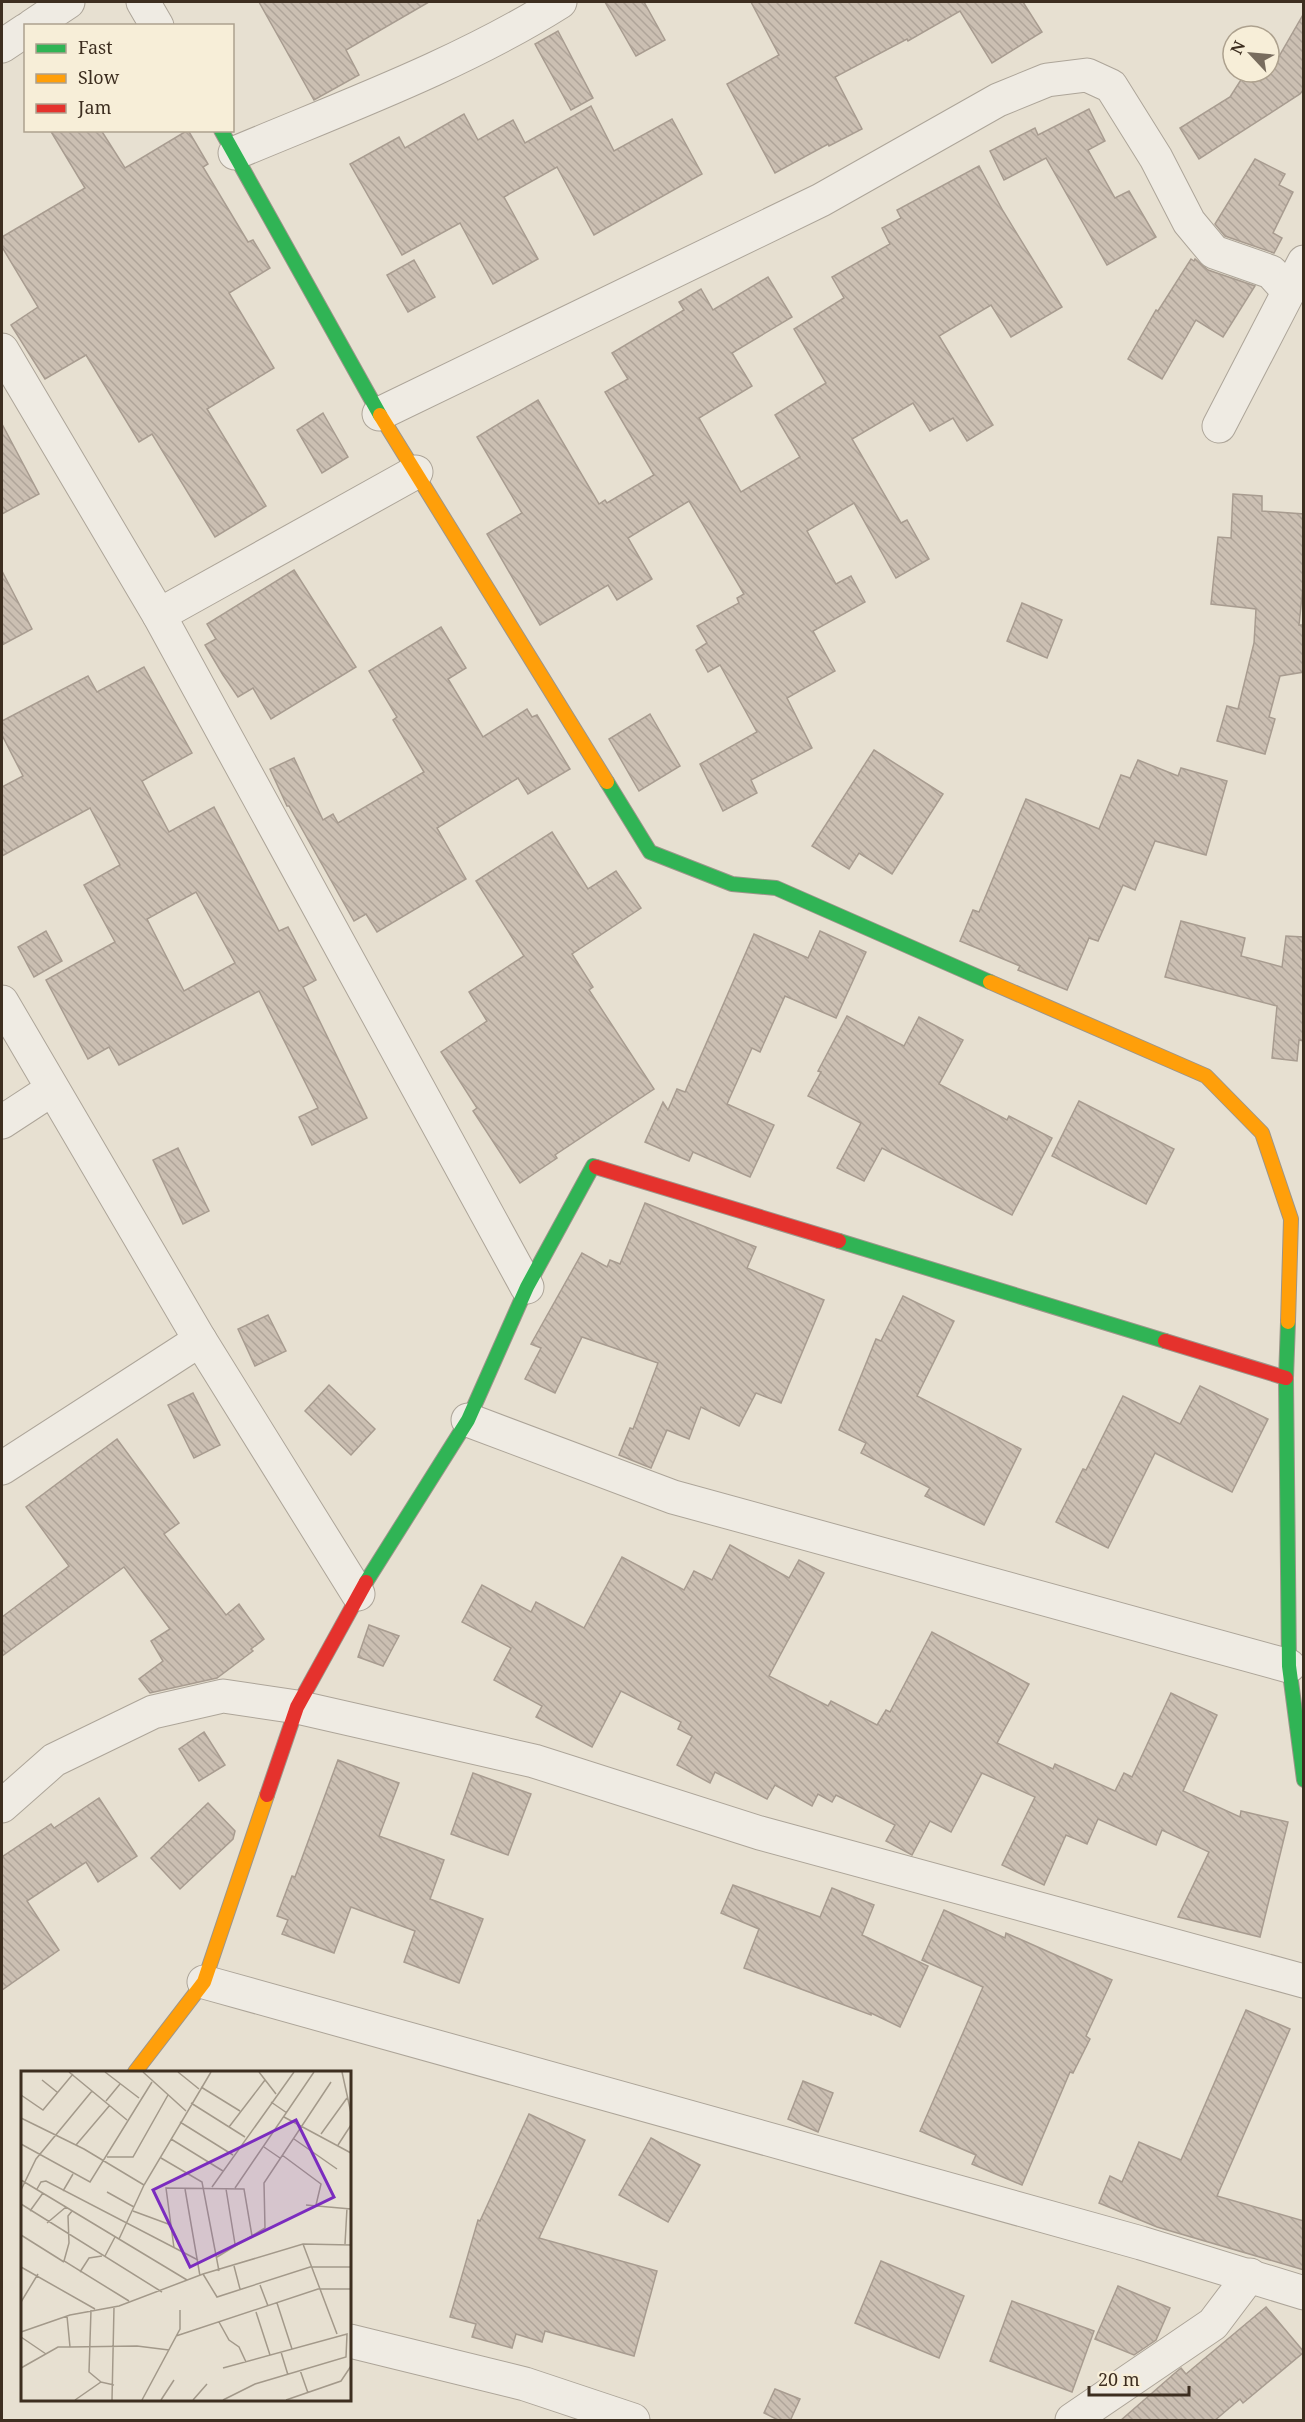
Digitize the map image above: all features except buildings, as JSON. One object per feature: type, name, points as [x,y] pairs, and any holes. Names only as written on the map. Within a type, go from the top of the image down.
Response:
[{"type":"street","points":[[35,24],[68,2]]},
{"type":"street","points":[[142,2],[156,24]]},
{"type":"street","points":[[560,2],[533,19],[417,76],[228,142],[379,414],[650,852],[732,884],[776,888],[1206,1076],[1262,1133],[1291,1219],[1286,1378],[1288,1666],[1304,1780]]},
{"type":"street","points":[[2,46],[24,31]]},
{"type":"street","points":[[379,414],[820,200],[998,100],[1047,80],[1087,75],[1111,86],[1156,158],[1189,222],[1214,252],[1271,272],[1288,291]]},
{"type":"street","points":[[1218,426],[1304,262]]},
{"type":"street","points":[[2,350],[159,615],[527,1287]]},
{"type":"street","points":[[159,615],[416,472]]},
{"type":"street","points":[[2,1002],[51,1090],[200,1340],[358,1594]]},
{"type":"street","points":[[2,1122],[51,1090]]},
{"type":"street","points":[[137,2071],[204,1982],[297,1707],[358,1594],[468,1420],[527,1287],[593,1166],[1286,1378]]},
{"type":"street","points":[[2,1468],[200,1340]]},
{"type":"street","points":[[468,1420],[673,1497],[1288,1666]]},
{"type":"street","points":[[2,1806],[54,1760],[153,1712],[223,1696],[297,1707],[534,1761],[760,1833],[1304,1982]]},
{"type":"street","points":[[204,1982],[1250,2275],[1304,2293]]},
{"type":"street","points":[[1072,2421],[1213,2324],[1250,2275]]},
{"type":"street","points":[[351,2341],[525,2384],[598,2416],[633,2421]]},
{"type":"traffic: fast","points":[[222,132],[380,415]]},
{"type":"traffic: fast","points":[[607,782],[650,852],[732,884],[776,888],[990,982]]},
{"type":"traffic: fast","points":[[366,1582],[468,1420],[527,1287],[593,1166],[596,1167]]},
{"type":"traffic: fast","points":[[839,1241],[1165,1341]]},
{"type":"traffic: fast","points":[[1288,1322],[1286,1378],[1289,1666],[1304,1780]]},
{"type":"traffic: slow","points":[[380,415],[607,782]]},
{"type":"traffic: slow","points":[[990,982],[1206,1076],[1262,1133],[1291,1219],[1288,1322]]},
{"type":"traffic: slow","points":[[136,2071],[204,1982],[267,1795]]},
{"type":"traffic: jam","points":[[596,1167],[839,1241]]},
{"type":"traffic: jam","points":[[1165,1341],[1286,1378]]},
{"type":"traffic: jam","points":[[267,1795],[297,1707],[366,1582]]}]
